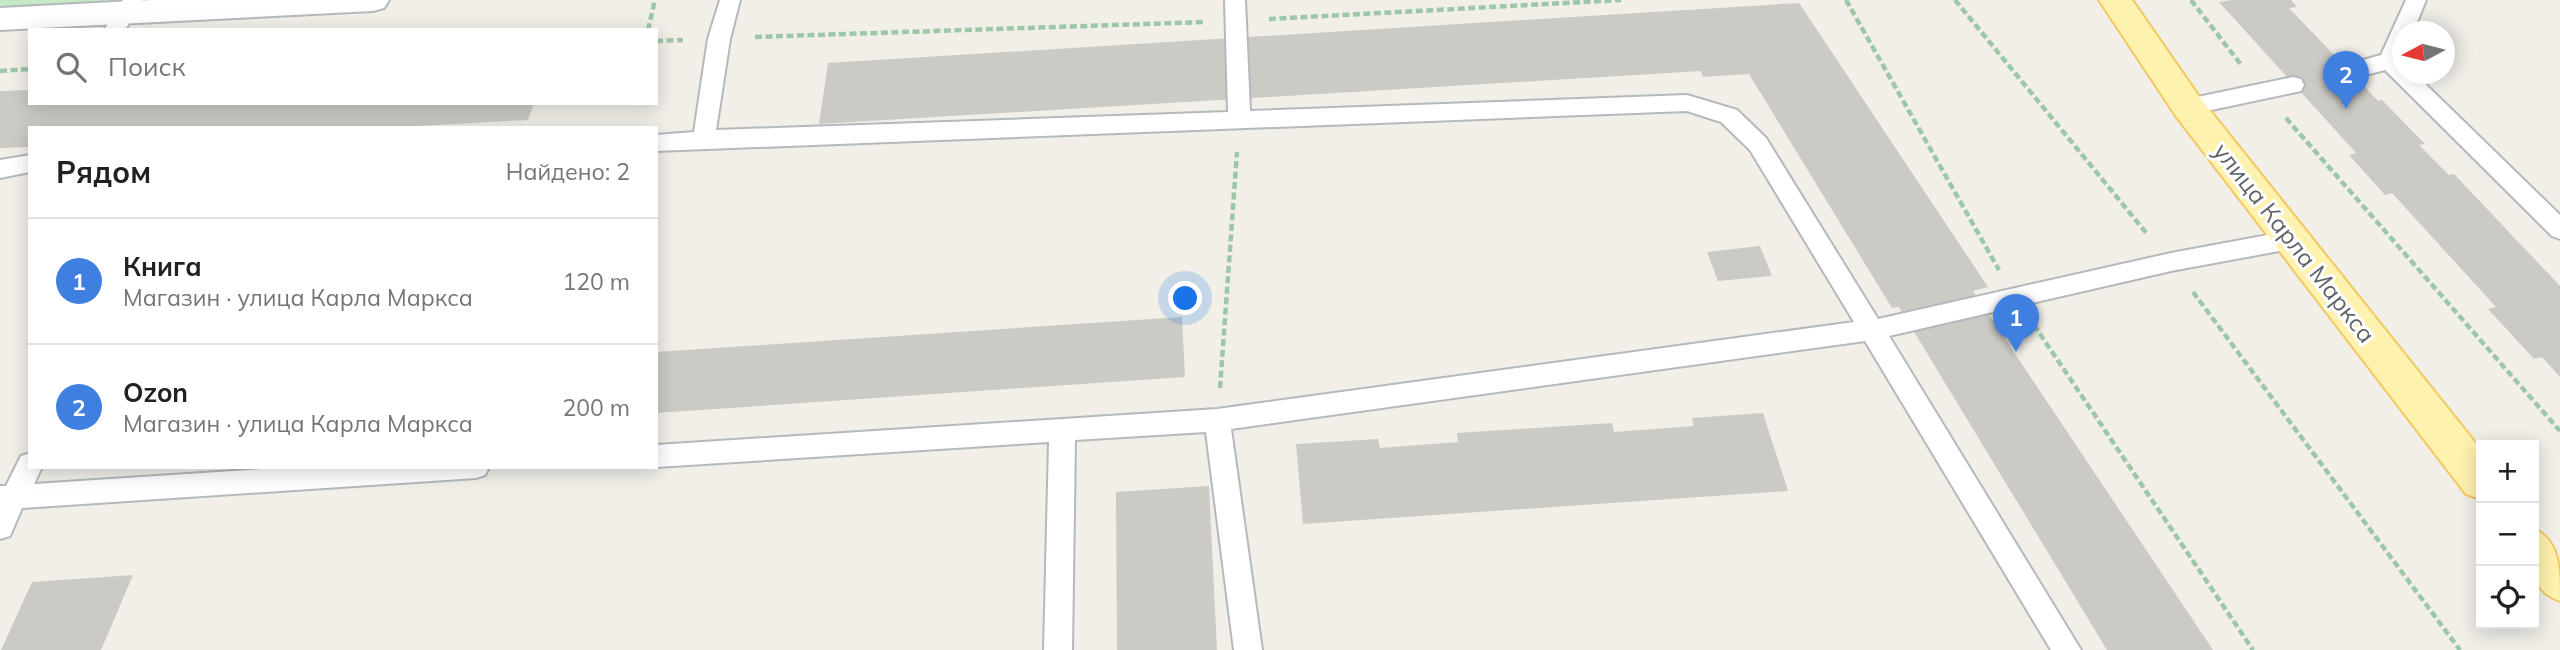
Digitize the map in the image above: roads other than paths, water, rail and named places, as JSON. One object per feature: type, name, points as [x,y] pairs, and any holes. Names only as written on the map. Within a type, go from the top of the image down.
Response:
[{"type":"main road","name":"улица Карла Маркса","points":[[2115,0],[2188,107],[2476,475]]},
{"type":"main road","points":[[2539,554],[2560,581]]},
{"type":"street","points":[[0,19],[373,0]]},
{"type":"lane","points":[[704,139],[719,39],[730,0]]},
{"type":"lane","points":[[2389,61],[2416,0]]},
{"type":"lane","points":[[1235,11],[1239,118]]},
{"type":"lane","points":[[2350,71],[2389,61]]},
{"type":"lane","points":[[2389,61],[2560,230]]},
{"type":"lane","points":[[2188,107],[2293,85]]},
{"type":"lane","points":[[658,143],[1239,118],[1687,103],[1729,116],[1758,144],[2067,650]]},
{"type":"lane","points":[[0,169],[28,163]]},
{"type":"lane","points":[[658,456],[1217,420],[1872,330],[2171,262],[2290,240]]},
{"type":"lane","points":[[1217,420],[1248,650]]},
{"type":"lane","points":[[1058,650],[1062,430]]},
{"type":"lane","points":[[0,527],[7,498],[28,467]]},
{"type":"lane","points":[[7,498],[446,469]]},
{"type":"place","name":"Ozon","points":[[2346,109]]},
{"type":"place","name":"Книга","points":[[2016,352]]}]
